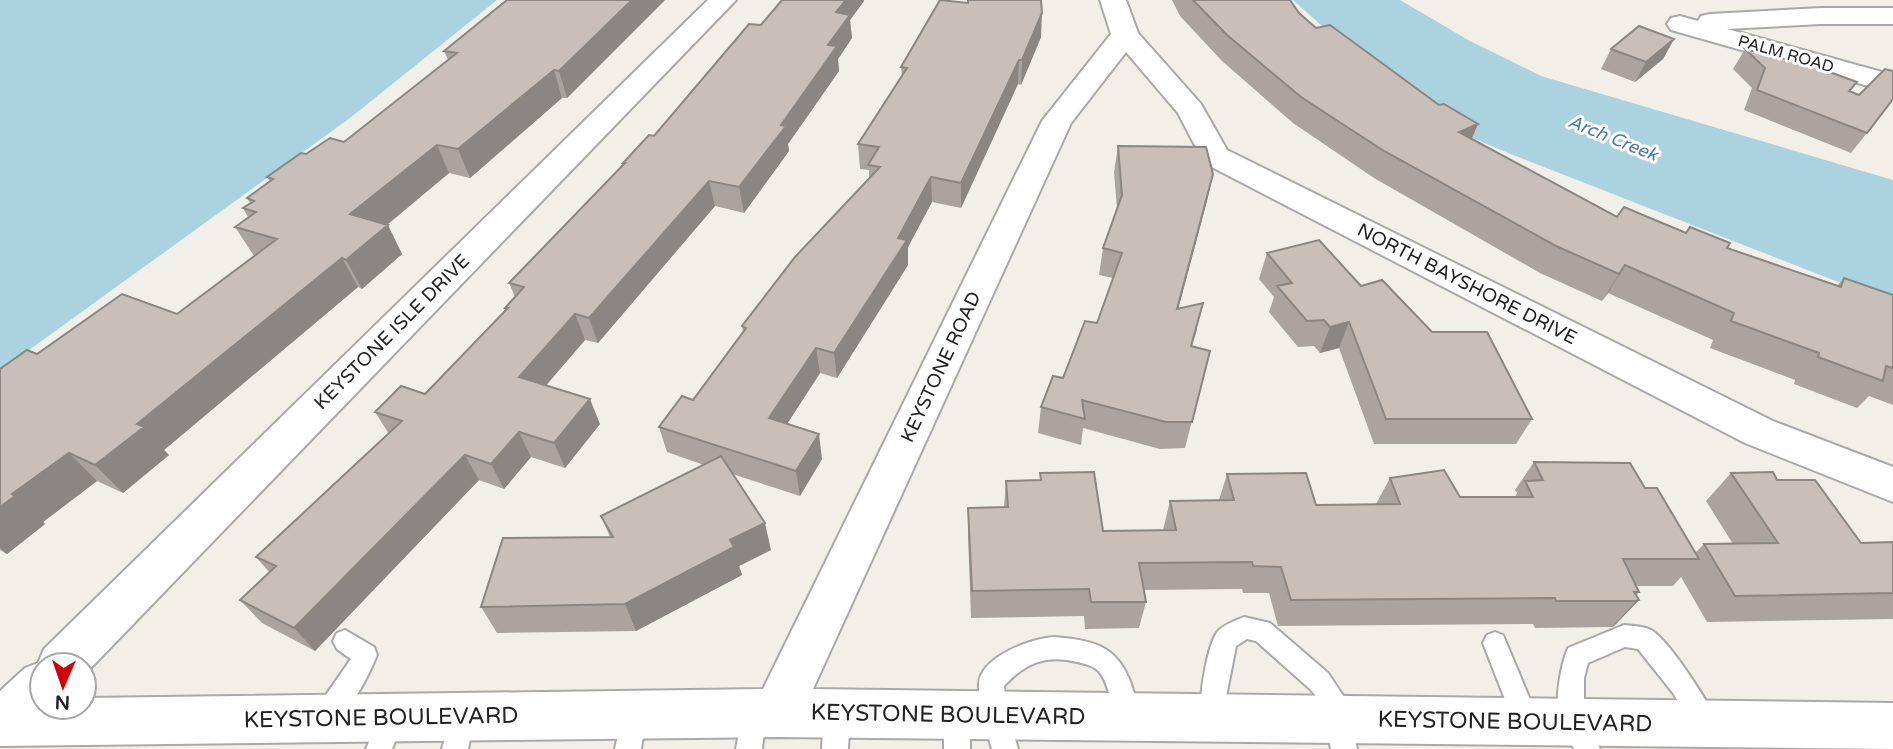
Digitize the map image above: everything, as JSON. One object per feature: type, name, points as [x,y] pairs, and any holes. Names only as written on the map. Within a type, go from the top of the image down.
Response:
[{"type":"street","name":"KEYSTONE ISLE DRIVE","points":[[75,651],[723,0]]},
{"type":"street","name":"PALM ROAD","points":[[1893,16],[1821,16],[1680,24],[1893,84]]},
{"type":"street","name":"NORTH BAYSHORE DRIVE","points":[[1119,17],[1191,110],[1215,156],[1759,432],[1893,485]]},
{"type":"street","name":"KEYSTONE ROAD","points":[[760,725],[1057,121],[1119,17]]},
{"type":"street","name":"KEYSTONE BOULEVARD","points":[[28,698],[3,723],[82,735],[290,726],[385,733],[631,732],[760,725],[836,731],[978,732],[1127,717],[1211,718],[1341,734],[1701,732],[1791,737],[1893,727]]},
{"type":"lane","points":[[1211,718],[1218,668],[1226,639],[1244,628],[1262,631],[1319,681],[1332,697],[1341,734]]},
{"type":"lane","points":[[1495,643],[1543,733],[1571,716],[1572,678],[1577,656],[1624,636],[1645,639],[1682,685],[1701,732]]},
{"type":"lane","points":[[290,726],[358,674],[365,655],[345,640]]},
{"type":"lane","points":[[978,732],[991,682],[1019,655],[1046,647],[1073,650],[1104,659],[1119,686],[1127,717]]},
{"type":"water","points":[[0,0],[497,0],[350,118],[0,371]]},
{"type":"water","name":"Arch Creek","points":[[1293,0],[1400,0],[1470,41],[1541,76],[1893,180],[1893,299],[1856,289],[1508,153],[1401,107],[1360,60]]},
{"type":"building","points":[[507,0],[632,0],[559,71],[554,70],[458,149],[437,145],[350,214],[388,225],[346,260],[342,258],[137,424],[144,427],[95,465],[69,453],[12,494],[15,496],[0,507],[0,369],[27,350],[37,354],[122,294],[177,314],[277,239],[235,227],[256,212],[243,208],[254,201],[247,198],[273,179],[267,177],[301,153],[306,154],[330,138],[344,142],[457,53],[444,51]]},
{"type":"building","points":[[782,0],[846,0],[836,12],[850,15],[828,45],[837,46],[781,125],[786,126],[739,187],[709,181],[589,318],[575,314],[519,377],[590,399],[554,443],[519,432],[491,464],[465,455],[294,628],[240,600],[276,566],[256,557],[402,421],[375,412],[401,386],[425,394],[508,308],[505,308],[524,287],[509,283],[649,135],[654,136],[749,24],[761,25]]},
{"type":"building","points":[[940,0],[968,3],[968,0],[1041,0],[1042,13],[1022,60],[1019,60],[961,183],[931,177],[898,238],[907,240],[834,353],[816,348],[769,418],[819,434],[796,471],[659,427],[682,396],[693,400],[746,328],[742,326],[795,257],[880,167],[868,165],[879,147],[858,144],[907,68],[901,67]]},
{"type":"building","points":[[1193,0],[1290,0],[1299,13],[1316,28],[1330,25],[1439,105],[1444,104],[1478,124],[1459,132],[1617,217],[1624,207],[1686,233],[1690,227],[1730,243],[1727,248],[1841,287],[1844,278],[1893,295],[1893,368],[1886,366],[1883,381],[1818,357],[1819,353],[1731,321],[1734,313],[1625,265],[1619,274],[1556,246],[1384,151],[1301,97],[1227,35]]},
{"type":"building","points":[[1639,26],[1674,39],[1646,62],[1611,49]]},
{"type":"building","points":[[1745,49],[1813,66],[1857,82],[1849,91],[1859,95],[1885,69],[1893,71],[1893,99],[1867,133],[1757,90],[1765,68]]},
{"type":"building","points":[[1118,146],[1206,147],[1213,174],[1177,309],[1203,303],[1191,346],[1210,351],[1192,422],[1166,422],[1082,400],[1085,419],[1041,407],[1053,376],[1063,378],[1085,321],[1097,323],[1122,253],[1103,248],[1122,195]]},
{"type":"building","points":[[1319,240],[1361,286],[1382,280],[1432,332],[1487,332],[1532,419],[1386,419],[1349,322],[1330,327],[1324,320],[1307,321],[1277,286],[1292,283],[1267,253]]},
{"type":"building","points":[[721,456],[765,523],[730,540],[734,547],[625,604],[481,607],[503,538],[613,537],[601,516]]},
{"type":"building","points":[[1534,462],[1630,463],[1645,488],[1657,488],[1699,559],[1623,559],[1639,592],[1634,592],[1639,600],[1636,601],[1556,601],[1555,598],[1291,600],[1281,567],[1253,566],[1252,562],[1139,563],[1146,602],[1091,602],[1089,589],[972,591],[968,508],[1008,507],[1006,481],[1041,480],[1040,473],[1094,472],[1103,531],[1176,530],[1170,501],[1234,500],[1227,474],[1306,473],[1316,505],[1400,504],[1390,478],[1444,470],[1460,497],[1533,497],[1525,481],[1543,480]]},
{"type":"building","points":[[1773,472],[1777,480],[1815,480],[1861,543],[1893,542],[1893,593],[1735,596],[1704,544],[1778,543],[1731,473]]}]
